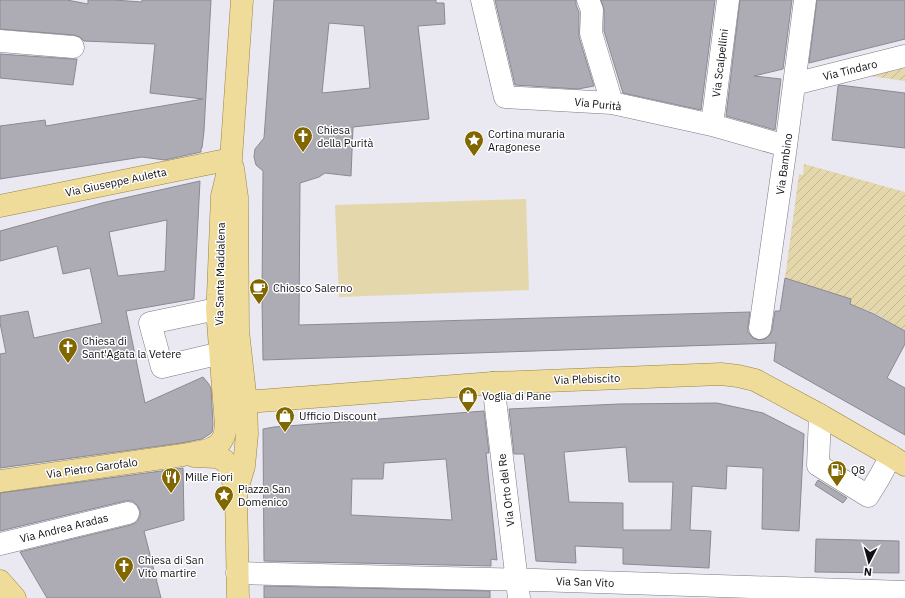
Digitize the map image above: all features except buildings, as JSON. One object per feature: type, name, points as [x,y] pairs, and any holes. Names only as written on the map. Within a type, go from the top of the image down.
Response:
[{"type":"main road","name":"Via Santa Maddalena","points":[[183,455],[212,449],[219,445],[224,437],[226,426],[217,310],[222,196],[231,159],[242,0]]},
{"type":"main road","name":"Via Santa Maddalena","points":[[231,159],[237,197],[238,331],[246,402],[247,434],[244,466],[236,493]]},
{"type":"main road","name":"Via Giuseppe Auletta","points":[[0,206],[231,159]]},
{"type":"main road","name":"Via Plebiscito","points":[[246,402],[493,383],[721,374],[755,380],[898,460]]},
{"type":"main road","points":[[183,455],[216,457],[224,460],[229,466],[236,493],[238,598]]},
{"type":"main road","name":"Via Pietro Garofalo","points":[[0,481],[183,455]]},
{"type":"main road","points":[[0,580],[15,598]]},
{"type":"street","name":"Via Purità","points":[[482,0],[505,97],[612,103],[712,125],[786,146]]},
{"type":"street","points":[[588,0],[592,10],[591,33],[612,103]]},
{"type":"street","name":"Via Scalpellini","points":[[712,125],[728,0]]},
{"type":"street","name":"Via Bambino","points":[[760,328],[805,0]]},
{"type":"street","points":[[0,41],[73,47]]},
{"type":"street","name":"Via Tindaro","points":[[794,84],[905,56]]},
{"type":"street","points":[[217,310],[150,323],[162,367],[221,353]]},
{"type":"street","name":"Via Orto del Re","points":[[493,383],[518,589]]},
{"type":"street","points":[[820,416],[818,465],[868,496],[879,478],[898,460]]},
{"type":"street","name":"Via Andrea Aradas","points":[[0,544],[128,513]]},
{"type":"street","name":"Via San Vito","points":[[237,573],[264,573],[518,589],[905,592]]},
{"type":"shaded area","points":[[905,68],[905,81],[870,76]]},
{"type":"shaded area","points":[[804,164],[905,192],[905,330],[880,316],[860,308],[853,308],[845,314],[851,299],[785,278],[799,174],[803,175]]},
{"type":"shaded area","points":[[526,199],[529,290],[339,297],[335,205]]},
{"type":"place","name":"Chiesa della Purità","points":[[303,153]]},
{"type":"place","name":"Cortina muraria Aragonese","points":[[474,157]]},
{"type":"place","name":"Chiosco Salerno","points":[[259,305]]},
{"type":"place","name":"Chiesa di Sant'Agata la Vetere","points":[[68,364]]},
{"type":"place","name":"Voglia di Pane","points":[[468,413]]},
{"type":"place","name":"Ufficio Discount","points":[[285,433]]},
{"type":"place","name":"Q8","points":[[837,487]]},
{"type":"place","name":"Mille Fiori","points":[[171,494]]},
{"type":"place","name":"Piazza San Domenico","points":[[224,512]]},
{"type":"place","name":"Chiesa di San Vito martire","points":[[124,583]]}]
